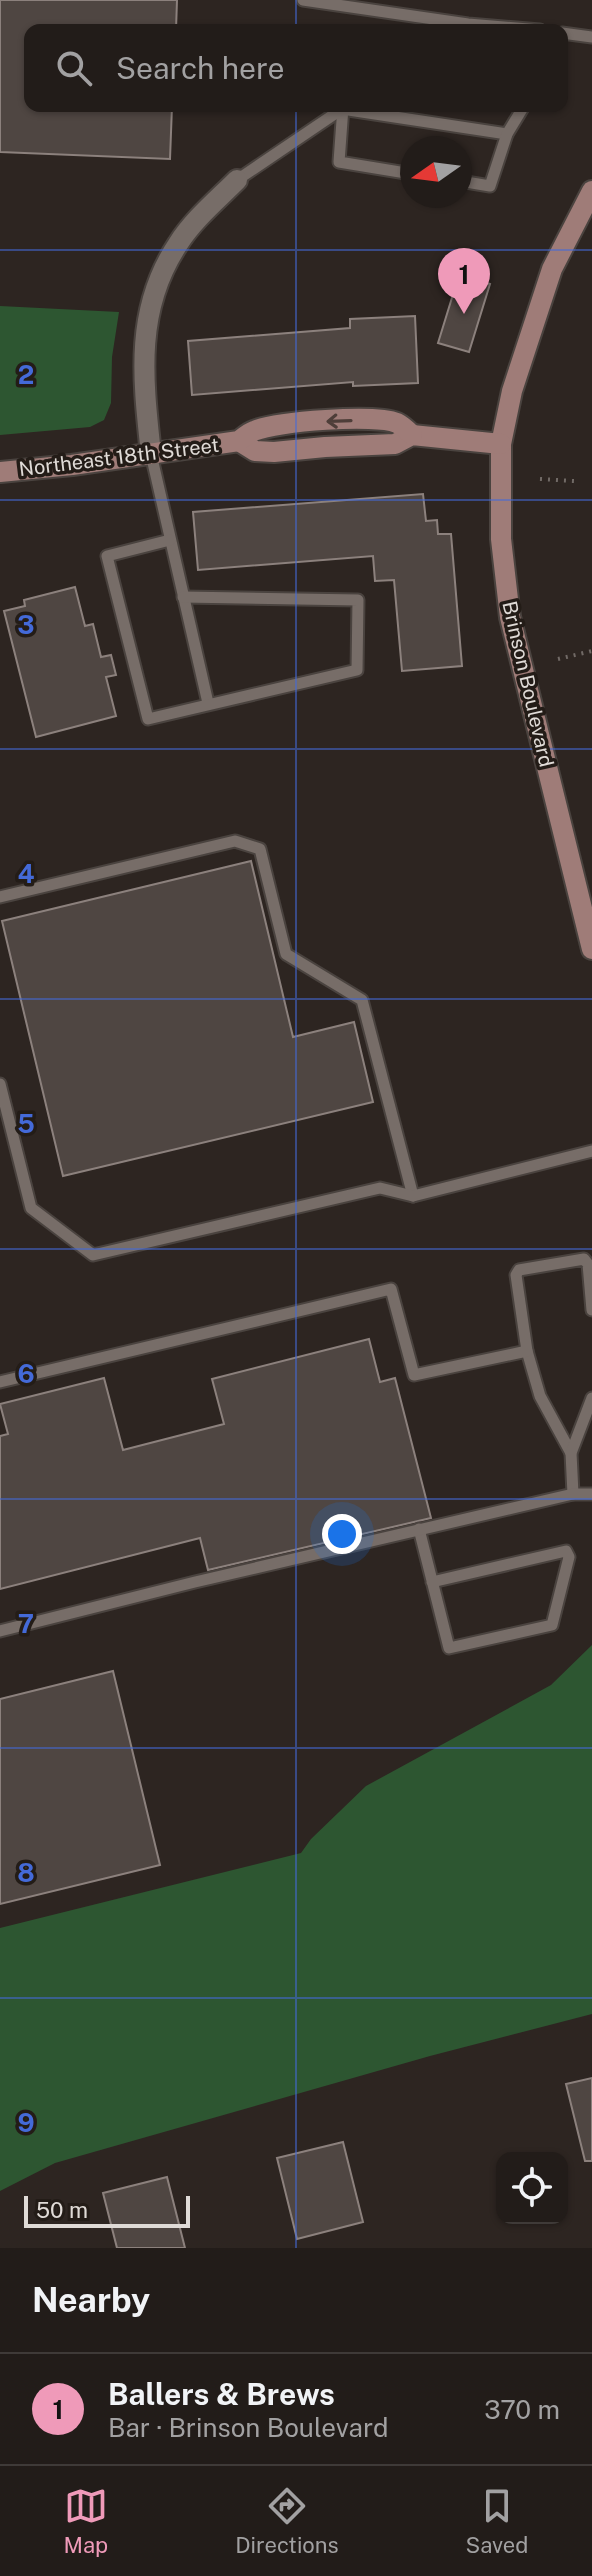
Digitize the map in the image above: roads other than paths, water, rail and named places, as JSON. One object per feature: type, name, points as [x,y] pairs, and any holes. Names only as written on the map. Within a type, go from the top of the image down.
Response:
[{"type":"street","points":[[151,454],[142,377],[146,321],[150,308],[163,271],[179,242],[237,180]]},
{"type":"street","name":"Brinson Boulevard","points":[[592,191],[552,269],[512,391],[501,444],[501,539],[510,617],[592,949]]},
{"type":"street","name":"Northeast 18th Street","points":[[0,472],[239,441],[252,431],[273,425],[316,421],[384,420],[399,424],[412,435],[501,444]]},
{"type":"lane","points":[[303,0],[358,10],[485,24]]},
{"type":"lane","points":[[568,34],[592,37]]},
{"type":"lane","points":[[237,180],[337,112]]},
{"type":"lane","points":[[343,112],[339,162],[400,172]]},
{"type":"lane","points":[[368,112],[507,134]]},
{"type":"lane","points":[[472,183],[490,186],[507,134],[520,112]]},
{"type":"lane","points":[[151,454],[208,703]]},
{"type":"lane","points":[[170,540],[107,556],[148,719],[357,670],[358,600],[183,597]]},
{"type":"lane","points":[[0,897],[235,841],[260,849],[286,954],[362,1000],[413,1196]]},
{"type":"lane","points":[[0,1084],[31,1208],[93,1255],[380,1188],[413,1196],[592,1151]]},
{"type":"lane","points":[[571,1453],[540,1396],[527,1351],[516,1275],[519,1270],[584,1259],[588,1264],[592,1310]]},
{"type":"lane","points":[[0,1382],[391,1289],[414,1375],[527,1351]]},
{"type":"lane","points":[[573,1494],[571,1453],[592,1398]]},
{"type":"lane","points":[[0,1631],[419,1529],[573,1494],[592,1494]]},
{"type":"lane","points":[[419,1529],[432,1582],[449,1648],[552,1625],[569,1557],[566,1551],[432,1582]]},
{"type":"place","name":"Ballers & Brews","points":[[464,314]]}]
